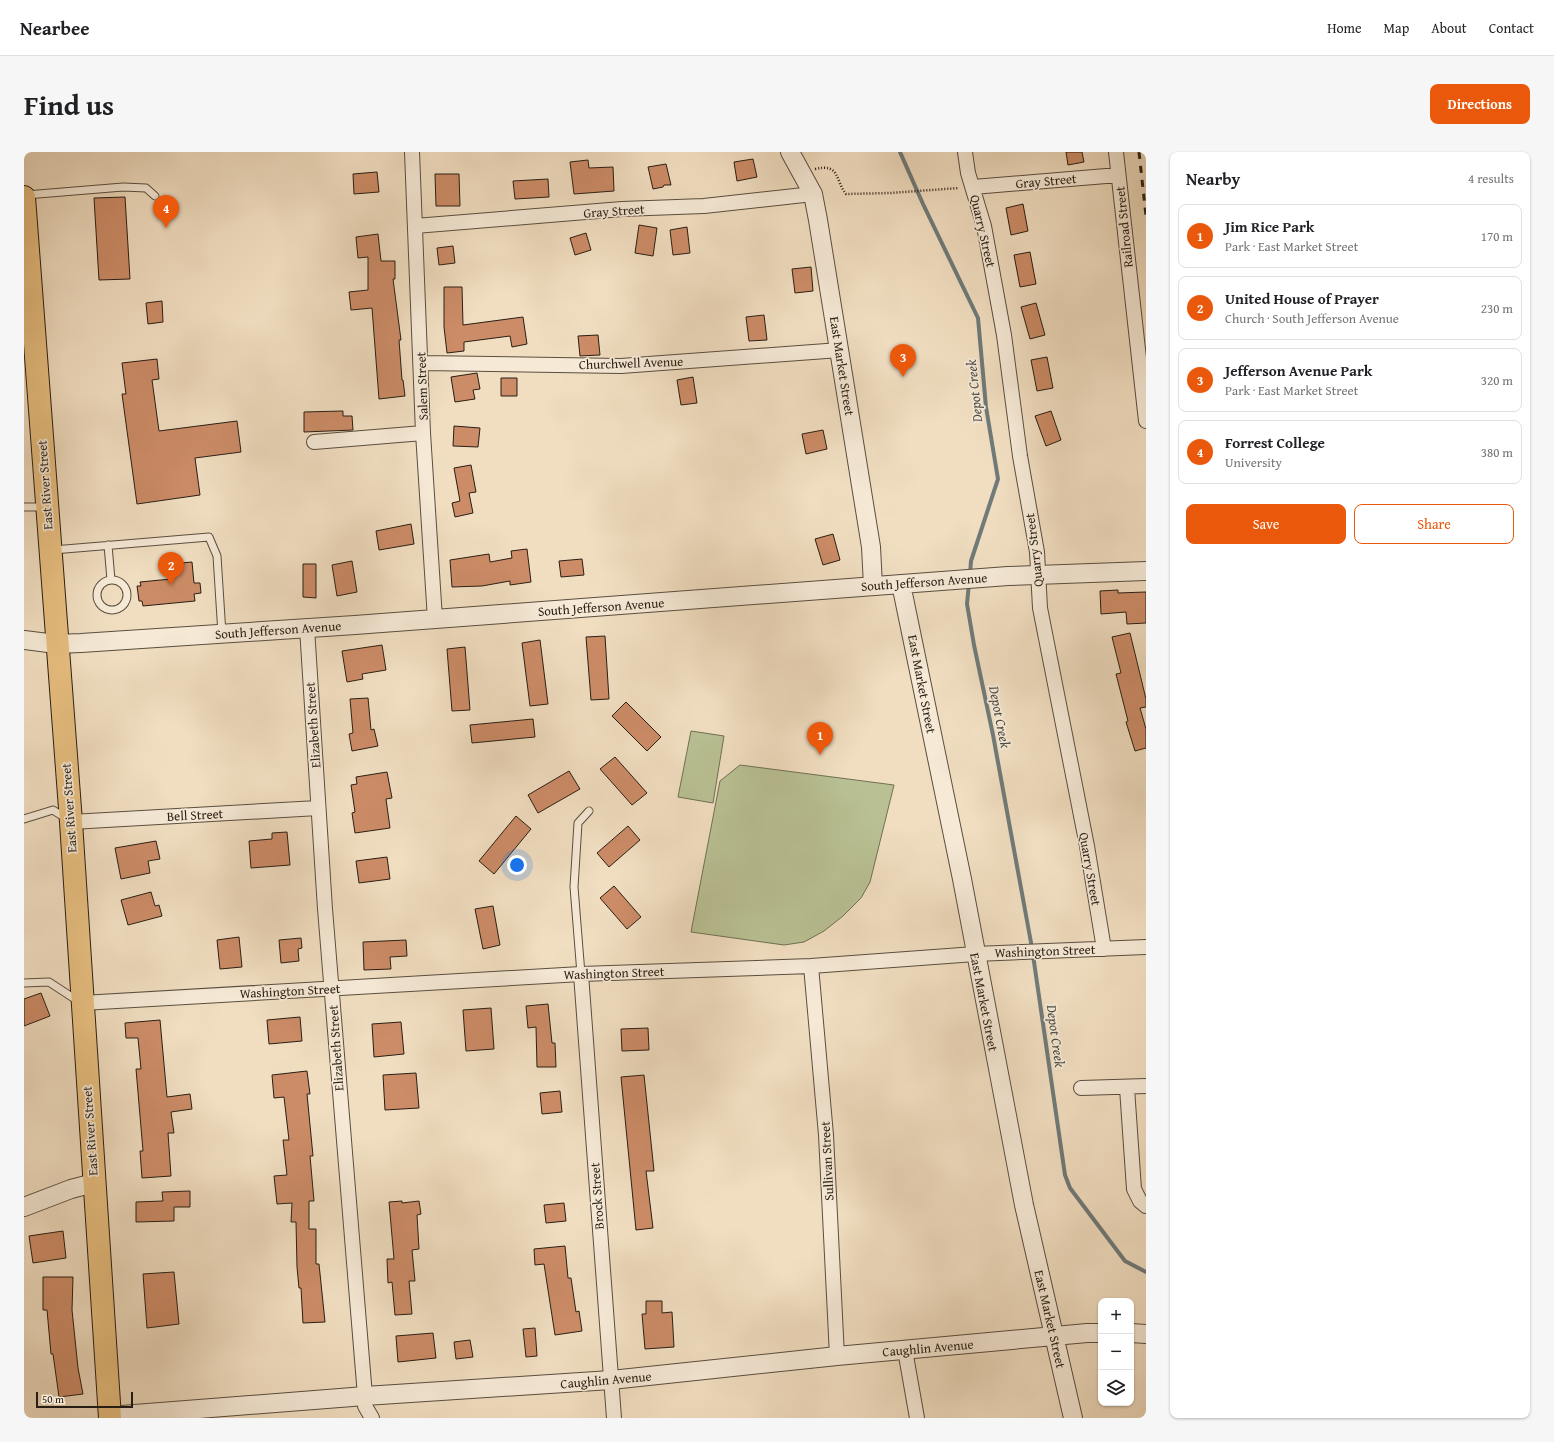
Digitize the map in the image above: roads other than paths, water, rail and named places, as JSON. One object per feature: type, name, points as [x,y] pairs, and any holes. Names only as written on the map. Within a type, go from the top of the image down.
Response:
[{"type":"main road","name":"East River Street","points":[[24,196],[34,386],[46,507],[71,822],[109,1417]]},
{"type":"street","name":"Salem Street","points":[[412,152],[422,362],[423,433],[435,619]]},
{"type":"street","name":"East Market Street","points":[[790,152],[813,194],[872,547],[873,586]]},
{"type":"street","name":"Quarry Street","points":[[966,152],[968,172],[984,226],[1004,335],[1020,456],[1037,552],[1040,608],[1087,846],[1104,949]]},
{"type":"street","name":"Railroad Street","points":[[1116,152],[1146,421]]},
{"type":"street","name":"Gray Street","points":[[973,187],[1118,175]]},
{"type":"street","name":"Gray Street","points":[[415,226],[622,209],[704,206],[813,194]]},
{"type":"street","name":"Churchwell Avenue","points":[[422,362],[621,366],[840,350]]},
{"type":"street","points":[[314,442],[423,433]]},
{"type":"street","name":"South Jefferson Avenue","points":[[24,640],[56,644],[222,634],[970,579],[1146,571]]},
{"type":"street","name":"East Market Street","points":[[901,584],[962,879],[975,954],[1024,1205],[1073,1418]]},
{"type":"street","name":"Elizabeth Street","points":[[307,628],[318,808],[364,1396],[365,1406],[372,1418]]},
{"type":"street","name":"Bell Street","points":[[71,822],[318,808]]},
{"type":"street","name":"Washington Street","points":[[82,1003],[580,974],[811,966],[975,954],[1146,947]]},
{"type":"street","name":"Sullivan Street","points":[[811,966],[826,1135],[838,1356]]},
{"type":"street","name":"Brock Street","points":[[580,974],[614,1418]]},
{"type":"street","points":[[1081,1088],[1127,1088],[1146,1086]]},
{"type":"street","points":[[1127,1088],[1134,1189],[1140,1201],[1146,1206]]},
{"type":"street","points":[[24,1207],[72,1188],[94,1184]]},
{"type":"street","name":"Caughlin Avenue","points":[[109,1417],[364,1396],[611,1380],[838,1356],[1098,1333]]},
{"type":"street","points":[[1134,1334],[1146,1334]]},
{"type":"street","points":[[905,1350],[917,1418]]},
{"type":"lane","points":[[24,196],[123,187],[146,188],[155,196]]},
{"type":"lane","points":[[24,507],[46,507]]},
{"type":"lane","points":[[49,550],[209,537],[217,556],[222,634]]},
{"type":"lane","points":[[108,545],[112,580]]},
{"type":"lane","points":[[112,580],[121,583],[124,586],[127,597],[122,606],[112,609],[102,606],[98,592],[103,584],[112,580]]},
{"type":"lane","points":[[24,819],[53,810],[71,822]]},
{"type":"lane","points":[[580,974],[575,879],[578,823],[589,811]]},
{"type":"lane","points":[[24,983],[49,982],[82,1003]]},
{"type":"waterway","name":"Depot Creek","points":[[900,152],[923,204],[978,318],[986,407],[998,479],[971,561],[970,575]]},
{"type":"waterway","name":"Depot Creek","points":[[969,583],[967,604],[974,645],[993,735],[1032,948]]},
{"type":"waterway","name":"Depot Creek","points":[[1033,955],[1065,1175],[1070,1188],[1125,1261],[1146,1272]]},
{"type":"railway","points":[[1139,152],[1146,216]]},
{"type":"place","name":"Forrest College","points":[[166,228]]},
{"type":"place","name":"Jefferson Avenue Park","points":[[903,377]]},
{"type":"place","name":"United House of Prayer","points":[[171,585]]},
{"type":"place","name":"Jim Rice Park","points":[[820,755]]}]
